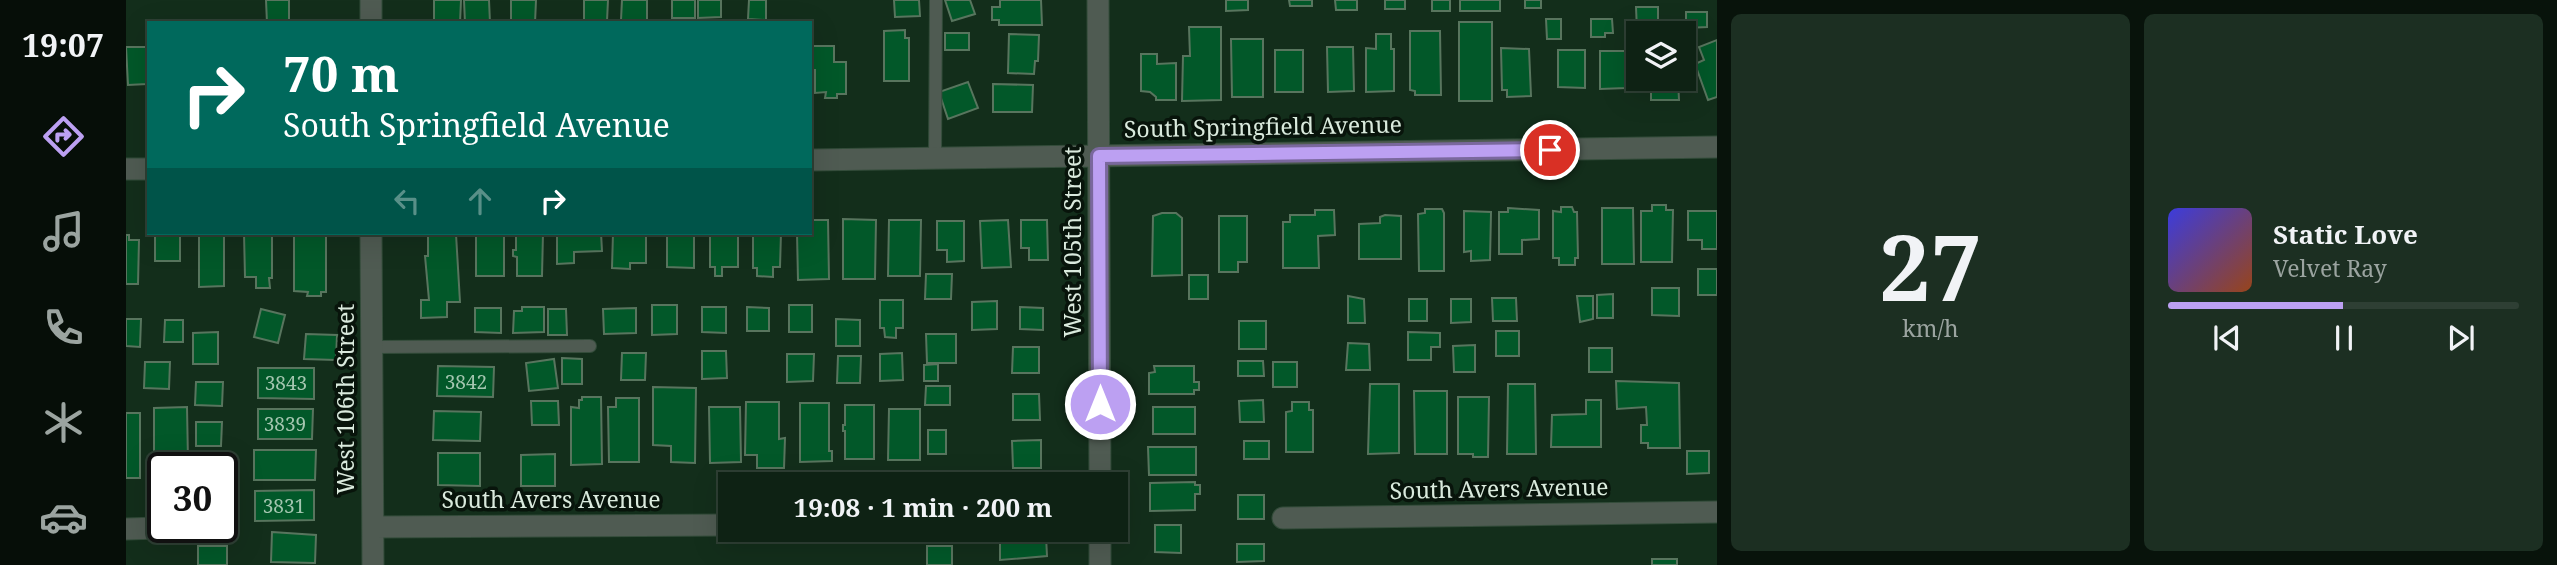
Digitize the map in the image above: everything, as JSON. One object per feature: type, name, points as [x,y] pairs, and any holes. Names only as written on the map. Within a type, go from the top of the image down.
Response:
[{"type":"street","points":[[371,0],[371,21]]},
{"type":"street","name":"West 105th Street","points":[[1098,0],[1100,472]]},
{"type":"street","name":"South Springfield Avenue","points":[[812,160],[1717,147]]},
{"type":"street","points":[[126,169],[147,169]]},
{"type":"street","name":"West 106th Street","points":[[371,235],[373,565]]},
{"type":"street","name":"South Avers Avenue","points":[[1283,518],[1717,512]]},
{"type":"street","name":"South Avers Avenue","points":[[373,527],[718,525]]},
{"type":"street","points":[[126,529],[147,528]]},
{"type":"street","points":[[1100,542],[1100,565]]},
{"type":"lane","points":[[935,158],[936,0]]},
{"type":"lane","points":[[372,347],[590,346]]},
{"type":"building","points":[[266,0],[289,0],[289,21],[267,21]]},
{"type":"building","points":[[434,0],[461,0],[460,21],[434,21]]},
{"type":"building","points":[[464,0],[489,0],[490,21],[465,21]]},
{"type":"building","points":[[511,0],[536,0],[535,21],[511,21]]},
{"type":"building","points":[[584,0],[608,0],[607,21],[584,21]]},
{"type":"building","points":[[622,0],[647,0],[647,20],[621,20]]},
{"type":"building","points":[[672,0],[695,0],[695,18],[672,18]]},
{"type":"building","points":[[698,0],[721,0],[721,17],[698,18]]},
{"type":"building","points":[[749,0],[766,0],[766,20],[748,19]]},
{"type":"building","points":[[894,0],[919,0],[920,16],[895,17]]},
{"type":"building","points":[[945,0],[970,0],[975,14],[952,21]]},
{"type":"building","points":[[1000,0],[1041,0],[1042,25],[999,25],[999,20],[992,20],[992,7],[1000,7]]},
{"type":"building","points":[[1226,0],[1248,0],[1248,10],[1226,11]]},
{"type":"building","points":[[1289,0],[1312,0],[1312,6],[1290,6]]},
{"type":"building","points":[[1335,0],[1357,0],[1357,10],[1336,10]]},
{"type":"building","points":[[1385,0],[1405,0],[1405,9],[1385,9]]},
{"type":"building","points":[[1432,0],[1450,0],[1450,11],[1432,11]]},
{"type":"building","points":[[1460,0],[1500,0],[1500,11],[1460,11]]},
{"type":"building","points":[[1525,0],[1541,0],[1541,8],[1525,8]]},
{"type":"building","points":[[1636,7],[1658,7],[1658,21],[1637,21]]},
{"type":"building","points":[[1686,12],[1707,12],[1707,27],[1696,28],[1696,21],[1686,21]]},
{"type":"building","points":[[1546,19],[1561,19],[1561,39],[1547,39]]},
{"type":"building","points":[[1591,19],[1612,19],[1613,33],[1605,33],[1605,37],[1591,37]]},
{"type":"building","points":[[1459,22],[1492,22],[1492,101],[1459,101]]},
{"type":"building","points":[[1189,27],[1221,27],[1221,100],[1182,101],[1183,56],[1190,56]]},
{"type":"building","points":[[905,30],[905,38],[909,38],[909,81],[884,81],[884,31]]},
{"type":"building","points":[[1410,31],[1440,31],[1441,95],[1415,95],[1415,91],[1410,90]]},
{"type":"building","points":[[945,33],[969,33],[969,50],[945,50]]},
{"type":"building","points":[[1009,34],[1039,35],[1038,61],[1035,61],[1034,74],[1008,73]]},
{"type":"building","points":[[1376,34],[1391,34],[1391,49],[1394,49],[1394,91],[1366,92],[1366,48],[1376,49]]},
{"type":"building","points":[[1231,39],[1263,39],[1263,97],[1232,97]]},
{"type":"building","points":[[1717,40],[1717,97],[1708,100],[1696,67],[1696,64],[1704,60],[1699,47]]},
{"type":"building","points":[[812,46],[834,46],[834,62],[846,62],[846,94],[837,94],[837,98],[825,98],[826,92],[815,93],[815,70],[812,70]]},
{"type":"building","points":[[126,47],[147,47],[147,84],[128,85]]},
{"type":"building","points":[[1327,47],[1353,47],[1354,91],[1328,92]]},
{"type":"building","points":[[1501,48],[1529,49],[1531,96],[1507,97],[1507,90],[1502,90]]},
{"type":"building","points":[[1275,50],[1303,50],[1303,92],[1275,92]]},
{"type":"building","points":[[1558,50],[1585,50],[1585,88],[1558,87]]},
{"type":"building","points":[[1600,51],[1626,51],[1626,88],[1600,89]]},
{"type":"building","points":[[1141,54],[1157,54],[1157,64],[1176,63],[1176,100],[1156,100],[1150,92],[1141,91]]},
{"type":"building","points":[[968,82],[978,108],[948,119],[939,92]]},
{"type":"building","points":[[993,84],[1033,85],[1032,112],[993,112]]},
{"type":"building","points":[[1651,91],[1679,91],[1679,100],[1651,100]]},
{"type":"building","points":[[1652,205],[1666,205],[1666,210],[1673,210],[1672,262],[1641,262],[1641,211],[1652,211]]},
{"type":"building","points":[[1561,207],[1572,207],[1574,212],[1577,212],[1578,258],[1575,258],[1575,265],[1559,265],[1559,258],[1553,258],[1553,211],[1561,212]]},
{"type":"building","points":[[1508,208],[1539,210],[1539,239],[1522,240],[1522,254],[1499,254],[1499,212],[1508,212]]},
{"type":"building","points":[[1602,208],[1633,208],[1634,264],[1602,264]]},
{"type":"building","points":[[1425,209],[1442,209],[1444,213],[1444,271],[1419,271],[1418,214],[1425,213]]},
{"type":"building","points":[[1315,210],[1334,210],[1335,235],[1318,236],[1319,268],[1283,268],[1283,222],[1290,222],[1290,215],[1315,215]]},
{"type":"building","points":[[1464,211],[1491,212],[1490,260],[1471,261],[1471,251],[1464,252]]},
{"type":"building","points":[[1688,211],[1717,211],[1717,249],[1702,249],[1702,240],[1688,240]]},
{"type":"building","points":[[1176,213],[1182,218],[1182,275],[1152,276],[1153,216]]},
{"type":"building","points":[[1219,216],[1247,216],[1247,262],[1238,262],[1238,272],[1219,272]]},
{"type":"building","points":[[1401,216],[1401,259],[1359,259],[1359,224],[1380,223],[1380,217]]},
{"type":"building","points":[[843,219],[876,220],[875,279],[843,279]]},
{"type":"building","points":[[812,220],[828,220],[829,279],[798,280],[797,235],[812,235]]},
{"type":"building","points":[[889,220],[921,220],[920,276],[888,276]]},
{"type":"building","points":[[1008,220],[1011,267],[982,268],[980,221]]},
{"type":"building","points":[[1021,220],[1047,220],[1048,260],[1029,260],[1029,248],[1021,248]]},
{"type":"building","points":[[937,221],[964,221],[964,261],[947,262],[947,250],[937,250]]},
{"type":"building","points":[[126,235],[129,235],[129,240],[139,240],[138,284],[126,284]]},
{"type":"building","points":[[155,235],[180,235],[180,261],[155,261]]},
{"type":"building","points":[[199,235],[224,235],[224,286],[199,287]]},
{"type":"building","points":[[244,235],[272,235],[270,288],[256,288],[256,277],[245,277]]},
{"type":"building","points":[[294,235],[326,235],[326,292],[321,292],[321,296],[307,296],[308,292],[294,291]]},
{"type":"building","points":[[428,235],[456,235],[460,302],[447,302],[447,317],[421,318],[421,300],[429,300],[425,256],[428,256]]},
{"type":"building","points":[[476,235],[504,235],[504,276],[476,276]]},
{"type":"building","points":[[516,235],[543,235],[542,276],[517,276],[517,257],[513,256],[513,250],[516,250]]},
{"type":"building","points":[[557,235],[601,235],[602,251],[574,252],[574,263],[557,264]]},
{"type":"building","points":[[613,235],[646,235],[646,263],[630,263],[630,269],[612,268]]},
{"type":"building","points":[[667,235],[694,235],[694,268],[667,267]]},
{"type":"building","points":[[710,235],[738,235],[738,267],[722,267],[722,276],[715,276],[715,267],[710,267]]},
{"type":"building","points":[[753,235],[781,235],[780,267],[773,267],[773,277],[757,276],[757,268],[753,268]]},
{"type":"building","points":[[1698,269],[1717,269],[1717,295],[1698,295]]},
{"type":"building","points":[[926,274],[952,274],[951,299],[925,299]]},
{"type":"building","points":[[1189,275],[1208,275],[1208,299],[1189,299]]},
{"type":"building","points":[[1652,288],[1679,288],[1679,316],[1652,315]]},
{"type":"building","points":[[1613,294],[1613,318],[1597,318],[1597,295]]},
{"type":"building","points":[[1348,296],[1364,299],[1365,323],[1348,323]]},
{"type":"building","points":[[1577,296],[1593,296],[1593,319],[1580,322]]},
{"type":"building","points":[[1492,298],[1516,298],[1517,321],[1493,321]]},
{"type":"building","points":[[1409,299],[1427,299],[1427,321],[1409,321]]},
{"type":"building","points":[[1451,299],[1471,299],[1471,322],[1451,323]]},
{"type":"building","points":[[880,300],[903,300],[903,328],[896,328],[896,338],[885,337],[884,328],[880,328]]},
{"type":"building","points":[[997,301],[997,329],[972,330],[972,302]]},
{"type":"building","points":[[652,305],[677,305],[677,334],[652,335]]},
{"type":"building","points":[[789,305],[812,305],[812,332],[789,332]]},
{"type":"building","points":[[522,307],[544,307],[544,332],[513,333],[514,311],[522,311]]},
{"type":"building","points":[[702,307],[726,307],[726,333],[702,332]]},
{"type":"building","points":[[747,307],[769,308],[769,331],[747,331]]},
{"type":"building","points":[[1020,307],[1043,308],[1043,330],[1020,329]]},
{"type":"building","points":[[475,308],[501,308],[501,333],[475,332]]},
{"type":"building","points":[[636,308],[636,333],[604,334],[603,309]]},
{"type":"building","points":[[261,309],[285,315],[278,343],[254,337]]},
{"type":"building","points":[[548,309],[566,309],[567,335],[548,335]]},
{"type":"building","points":[[126,319],[141,319],[140,347],[126,346]]},
{"type":"building","points":[[836,319],[860,320],[860,346],[836,346]]},
{"type":"building","points":[[165,320],[183,320],[183,342],[164,342]]},
{"type":"building","points":[[1239,321],[1266,321],[1266,349],[1239,349]]},
{"type":"building","points":[[1496,331],[1519,331],[1519,356],[1496,356]]},
{"type":"building","points":[[218,332],[218,364],[193,364],[193,333]]},
{"type":"building","points":[[1408,332],[1440,333],[1440,347],[1431,347],[1431,360],[1408,360]]},
{"type":"building","points":[[306,334],[337,335],[336,360],[304,359]]},
{"type":"building","points":[[926,334],[956,334],[956,363],[927,363]]},
{"type":"building","points":[[1348,343],[1369,344],[1370,370],[1346,370]]},
{"type":"building","points":[[1475,345],[1475,372],[1454,372],[1453,346]]},
{"type":"building","points":[[1013,347],[1039,347],[1039,373],[1012,373]]},
{"type":"building","points":[[1589,348],[1612,348],[1612,372],[1589,372]]},
{"type":"building","points":[[702,351],[726,351],[727,378],[702,379]]},
{"type":"building","points":[[622,353],[646,353],[645,380],[621,380]]},
{"type":"building","points":[[902,353],[903,380],[880,381],[880,354]]},
{"type":"building","points":[[787,354],[814,354],[813,381],[787,382]]},
{"type":"building","points":[[838,356],[861,356],[860,383],[837,383]]},
{"type":"building","points":[[562,358],[582,359],[582,384],[562,384]]},
{"type":"building","points":[[554,359],[558,388],[529,391],[526,363]]},
{"type":"building","points":[[1238,361],[1263,361],[1264,376],[1238,376]]},
{"type":"building","points":[[145,362],[170,362],[169,389],[144,388]]},
{"type":"building","points":[[1273,362],[1297,362],[1297,387],[1273,387]]},
{"type":"building","points":[[938,364],[938,381],[924,381],[924,365]]},
{"type":"building","points":[[438,366],[494,367],[493,397],[437,396]]},
{"type":"building","points":[[1154,366],[1194,366],[1194,382],[1199,382],[1199,390],[1194,390],[1194,394],[1149,394],[1149,373],[1155,372]]},
{"type":"building","points":[[258,368],[314,368],[314,399],[258,398]]},
{"type":"building","points":[[1616,381],[1679,383],[1680,448],[1648,448],[1648,443],[1641,443],[1641,425],[1647,425],[1646,407],[1617,409]]},
{"type":"building","points":[[196,382],[223,382],[222,406],[195,405]]},
{"type":"building","points":[[1370,384],[1399,384],[1399,453],[1368,454]]},
{"type":"building","points":[[1508,384],[1535,384],[1536,454],[1507,454]]},
{"type":"building","points":[[926,386],[950,386],[950,405],[925,405]]},
{"type":"building","points":[[653,387],[696,388],[695,463],[671,462],[671,446],[653,445]]},
{"type":"building","points":[[1414,391],[1447,391],[1447,454],[1415,454]]},
{"type":"building","points":[[1013,394],[1039,394],[1040,420],[1013,420]]},
{"type":"building","points":[[582,397],[601,397],[602,464],[571,465],[571,407],[579,408],[579,400],[582,400]]},
{"type":"building","points":[[1458,397],[1489,397],[1488,457],[1458,454]]},
{"type":"building","points":[[616,398],[639,398],[639,462],[609,462],[608,407],[616,407]]},
{"type":"building","points":[[1263,400],[1264,422],[1240,422],[1239,401]]},
{"type":"building","points":[[1586,400],[1601,400],[1601,447],[1551,447],[1552,415],[1586,414]]},
{"type":"building","points":[[531,401],[558,401],[559,425],[532,425]]},
{"type":"building","points":[[746,402],[779,402],[779,439],[785,438],[784,468],[757,468],[757,455],[745,455]]},
{"type":"building","points":[[1292,402],[1309,402],[1309,410],[1313,410],[1313,452],[1286,452],[1286,412],[1292,411]]},
{"type":"building","points":[[800,403],[829,403],[829,451],[832,451],[832,461],[800,462]]},
{"type":"building","points":[[845,405],[874,405],[874,459],[845,459]]},
{"type":"building","points":[[187,407],[188,452],[154,452],[154,408]]},
{"type":"building","points":[[709,407],[740,407],[741,462],[710,463]]},
{"type":"building","points":[[1153,407],[1195,407],[1195,434],[1153,434]]},
{"type":"building","points":[[258,409],[313,409],[312,439],[258,439]]},
{"type":"building","points":[[889,409],[920,409],[920,460],[888,460]]},
{"type":"building","points":[[434,411],[481,412],[480,441],[433,440]]},
{"type":"building","points":[[126,413],[140,413],[140,478],[126,478]]},
{"type":"building","points":[[196,422],[222,422],[221,446],[196,446]]},
{"type":"building","points":[[928,430],[946,430],[946,454],[928,454]]},
{"type":"building","points":[[1041,440],[1041,468],[1013,468],[1012,441]]},
{"type":"building","points":[[1244,441],[1269,441],[1269,459],[1244,459]]},
{"type":"building","points":[[1148,447],[1196,447],[1196,475],[1149,475]]},
{"type":"building","points":[[254,450],[316,450],[315,480],[254,480]]},
{"type":"building","points":[[1687,451],[1709,451],[1709,473],[1687,474]]},
{"type":"building","points":[[438,453],[480,453],[480,486],[438,485]]},
{"type":"building","points":[[555,454],[555,486],[521,486],[521,455]]},
{"type":"building","points":[[1195,482],[1195,485],[1200,485],[1200,494],[1195,494],[1195,510],[1150,511],[1150,483]]},
{"type":"building","points":[[314,490],[314,520],[255,521],[255,491]]},
{"type":"building","points":[[1238,495],[1264,495],[1264,519],[1238,519]]},
{"type":"building","points":[[1155,525],[1181,525],[1181,553],[1155,552]]},
{"type":"building","points":[[272,532],[316,535],[315,563],[271,562]]},
{"type":"building","points":[[1000,542],[1046,542],[1047,556],[1000,560]]},
{"type":"building","points":[[1237,544],[1264,544],[1264,561],[1237,562]]},
{"type":"building","points":[[198,546],[227,546],[227,565],[198,565]]},
{"type":"building","points":[[927,546],[952,546],[952,565],[927,565]]},
{"type":"building","points":[[1652,559],[1677,559],[1677,565],[1652,565]]},
{"type":"route","points":[[1100,404],[1099,156],[1550,150]]}]
